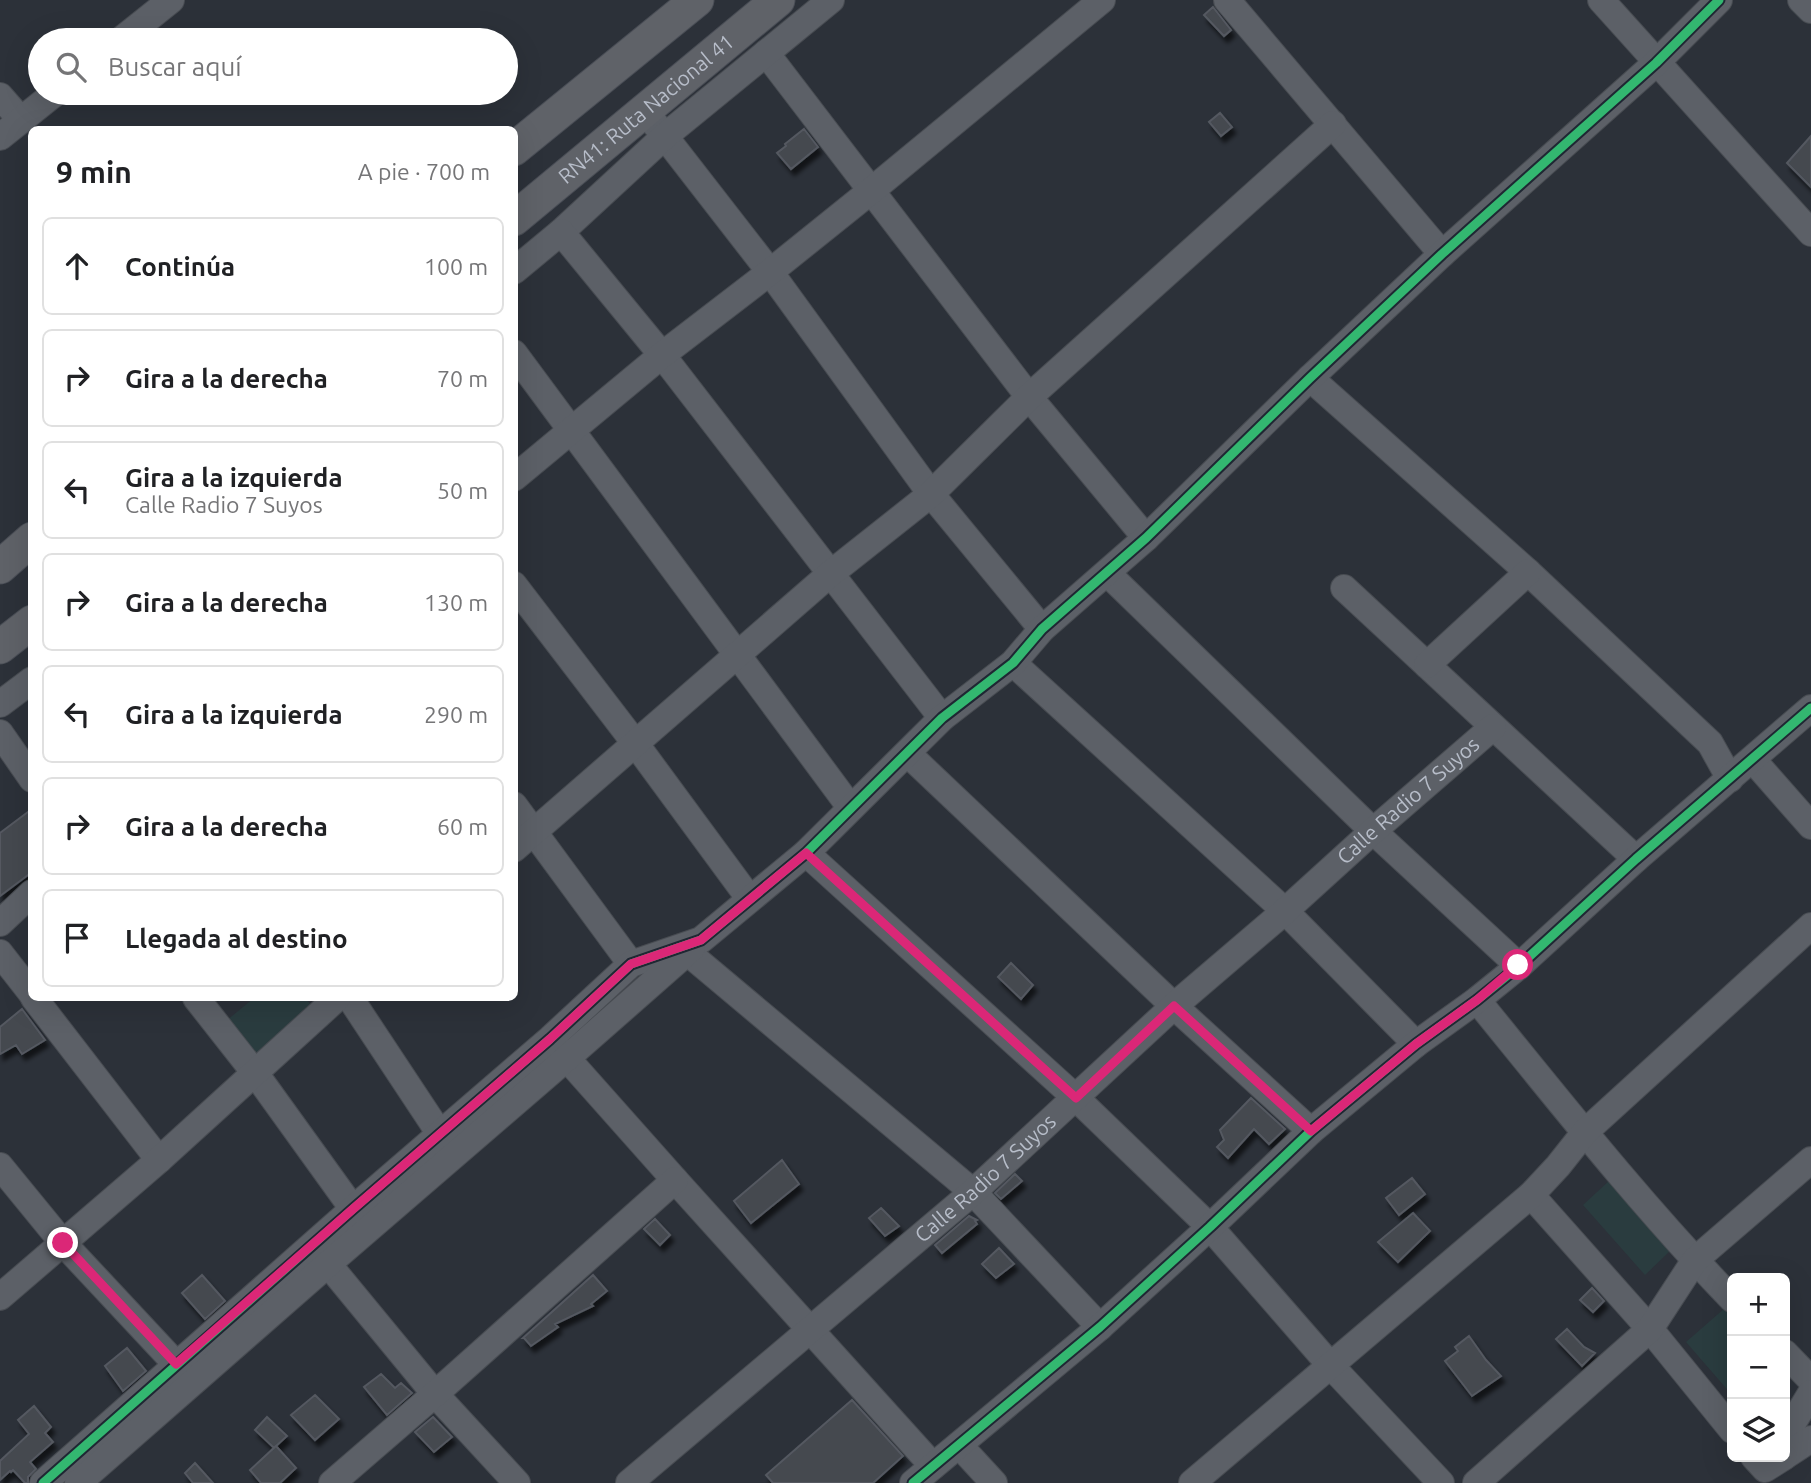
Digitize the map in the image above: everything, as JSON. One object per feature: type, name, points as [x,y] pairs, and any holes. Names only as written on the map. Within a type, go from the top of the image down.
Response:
[{"type":"main road","points":[[518,146],[698,0]]},
{"type":"main road","name":"RN41: Ruta Nacional 41","points":[[518,216],[655,124],[778,0]]},
{"type":"main road","points":[[0,567],[28,542]]},
{"type":"main road","points":[[0,647],[28,625]]},
{"type":"street","points":[[518,268],[561,232],[655,124],[766,53],[831,0]]},
{"type":"street","points":[[518,475],[662,355],[872,190],[1102,0]]},
{"type":"street","points":[[1227,0],[1442,254]]},
{"type":"street","points":[[1601,0],[1811,233]]},
{"type":"street","points":[[78,1483],[295,1277],[353,1209],[440,1134],[694,946],[806,853],[942,718],[1013,663],[1042,629],[1146,538],[1310,377],[1442,254],[1657,63],[1719,0]]},
{"type":"street","points":[[1801,0],[1811,10]]},
{"type":"street","points":[[132,28],[153,5]]},
{"type":"street","points":[[766,53],[1029,397],[1146,538]]},
{"type":"street","points":[[0,96],[21,120]]},
{"type":"street","points":[[0,137],[40,105]]},
{"type":"street","points":[[655,124],[770,272],[931,494],[1042,629]]},
{"type":"street","points":[[524,840],[830,574],[931,494],[1029,397],[1333,124]]},
{"type":"street","points":[[561,232],[662,355],[942,718]]},
{"type":"street","points":[[518,359],[850,807]]},
{"type":"street","points":[[1310,377],[1528,572],[1710,743],[1730,779]]},
{"type":"street","points":[[1427,666],[1528,572]]},
{"type":"street","points":[[1107,573],[1373,831],[1518,965]]},
{"type":"street","points":[[1344,589],[1636,859]]},
{"type":"street","points":[[518,590],[749,898]]},
{"type":"street","points":[[1013,663],[1284,911],[1416,1044]]},
{"type":"street","points":[[0,704],[28,683]]},
{"type":"street","points":[[559,1048],[811,1330],[923,1474],[1100,1326],[1311,1131],[1416,1044],[1477,1000],[1811,708]]},
{"type":"street","name":"Calle Radio 7 Suyos","points":[[629,1483],[973,1192],[1174,1006],[1493,727]]},
{"type":"street","points":[[0,733],[28,773]]},
{"type":"street","points":[[908,754],[1174,1006],[1311,1131]]},
{"type":"street","points":[[1753,760],[1811,825]]},
{"type":"street","points":[[518,819],[524,840],[631,964]]},
{"type":"street","points":[[806,853],[1076,1098],[1210,1227],[1331,1366],[1441,1483]]},
{"type":"street","points":[[0,923],[28,897]]},
{"type":"street","points":[[1192,1483],[1531,1195],[1584,1132],[1811,926]]},
{"type":"street","points":[[43,1483],[176,1364],[295,1277],[327,1264],[559,1048],[631,964],[694,946]]},
{"type":"street","points":[[694,946],[973,1192],[1100,1326]]},
{"type":"street","points":[[0,953],[28,989]]},
{"type":"street","points":[[1477,1000],[1584,1132],[1727,1294]]},
{"type":"street","points":[[37,1001],[159,1160]]},
{"type":"street","points":[[198,1001],[255,1073],[353,1209]]},
{"type":"street","points":[[0,1297],[159,1160],[334,1001]]},
{"type":"street","points":[[352,1001],[440,1134]]},
{"type":"street","points":[[1476,1483],[1650,1329],[1695,1260],[1811,1160]]},
{"type":"street","points":[[0,1166],[63,1243],[176,1364]]},
{"type":"street","points":[[332,1483],[675,1180]]},
{"type":"street","points":[[1531,1195],[1650,1329],[1727,1424]]},
{"type":"street","points":[[327,1264],[435,1394],[517,1483]]},
{"type":"street","points":[[1790,1358],[1811,1380]]},
{"type":"street","points":[[1790,1428],[1811,1392]]},
{"type":"street","points":[[1768,1463],[1811,1439]]},
{"type":"street","points":[[958,1445],[993,1483]]},
{"type":"shaded area","points":[[250,1001],[308,1001],[313,1007],[255,1056],[226,1021]]},
{"type":"shaded area","points":[[1610,1180],[1671,1250],[1645,1275],[1583,1205]]},
{"type":"shaded area","points":[[1725,1308],[1727,1310],[1727,1389],[1686,1342]]},
{"type":"building","points":[[1213,7],[1231,30],[1224,36],[1204,15]]},
{"type":"building","points":[[1220,113],[1232,127],[1221,136],[1209,122]]},
{"type":"building","points":[[804,129],[818,147],[791,169],[777,153]]},
{"type":"building","points":[[1811,136],[1811,187],[1787,163]]},
{"type":"building","points":[[28,812],[28,875],[0,896],[0,833]]},
{"type":"building","points":[[1011,963],[1033,985],[1021,999],[998,977]]},
{"type":"building","points":[[22,1009],[45,1040],[22,1054],[16,1045],[0,1054],[0,1027]]},
{"type":"building","points":[[1251,1098],[1285,1129],[1269,1144],[1254,1129],[1228,1158],[1217,1147],[1224,1140],[1220,1130]]},
{"type":"building","points":[[782,1160],[799,1184],[751,1223],[734,1201]]},
{"type":"building","points":[[1015,1174],[1022,1181],[1001,1199],[995,1193]]},
{"type":"building","points":[[1412,1178],[1425,1194],[1399,1215],[1386,1198]]},
{"type":"building","points":[[881,1208],[899,1226],[885,1236],[869,1218]]},
{"type":"building","points":[[1413,1213],[1430,1231],[1398,1262],[1378,1242]]},
{"type":"building","points":[[969,1216],[977,1220],[977,1224],[942,1253],[935,1245]]},
{"type":"building","points":[[655,1219],[670,1235],[660,1245],[644,1229]]},
{"type":"building","points":[[999,1248],[1014,1264],[996,1278],[982,1264]]},
{"type":"building","points":[[202,1275],[225,1301],[205,1319],[182,1293]]},
{"type":"building","points":[[593,1275],[607,1291],[591,1304],[593,1306],[555,1324],[558,1327],[531,1346],[523,1338]]},
{"type":"building","points":[[1592,1288],[1604,1301],[1593,1312],[1580,1300]]},
{"type":"building","points":[[1567,1329],[1584,1347],[1595,1353],[1582,1366],[1556,1339]]},
{"type":"building","points":[[1469,1336],[1501,1376],[1472,1396],[1445,1361],[1458,1351],[1455,1347]]},
{"type":"building","points":[[127,1348],[146,1371],[123,1391],[105,1366]]},
{"type":"building","points":[[381,1374],[395,1388],[401,1383],[412,1393],[387,1415],[364,1387]]},
{"type":"building","points":[[315,1395],[339,1419],[315,1440],[291,1415]]},
{"type":"building","points":[[852,1400],[903,1456],[873,1483],[773,1483],[766,1475]]},
{"type":"building","points":[[34,1406],[51,1427],[45,1433],[53,1442],[30,1462],[36,1469],[28,1477],[28,1483],[13,1470],[0,1480],[0,1461],[29,1434],[18,1420]]},
{"type":"building","points":[[267,1417],[287,1436],[274,1448],[255,1430]]},
{"type":"building","points":[[433,1417],[452,1437],[434,1452],[415,1432]]},
{"type":"building","points":[[276,1446],[296,1468],[280,1483],[261,1483],[250,1470]]},
{"type":"building","points":[[195,1463],[213,1483],[193,1483],[185,1473]]},
{"type":"cycle path","points":[[43,1483],[550,1039],[631,964],[701,940],[806,853],[942,718],[1013,663],[1042,629],[1146,538],[1442,254],[1656,63],[1719,0]]},
{"type":"cycle path","points":[[913,1483],[1100,1327],[1311,1131],[1416,1044],[1519,966],[1636,859],[1811,708]]},
{"type":"route","points":[[63,1243],[176,1364],[550,1039],[631,964],[701,940],[806,853],[1076,1098],[1174,1006],[1311,1131],[1416,1044],[1477,1000],[1518,965]]}]
